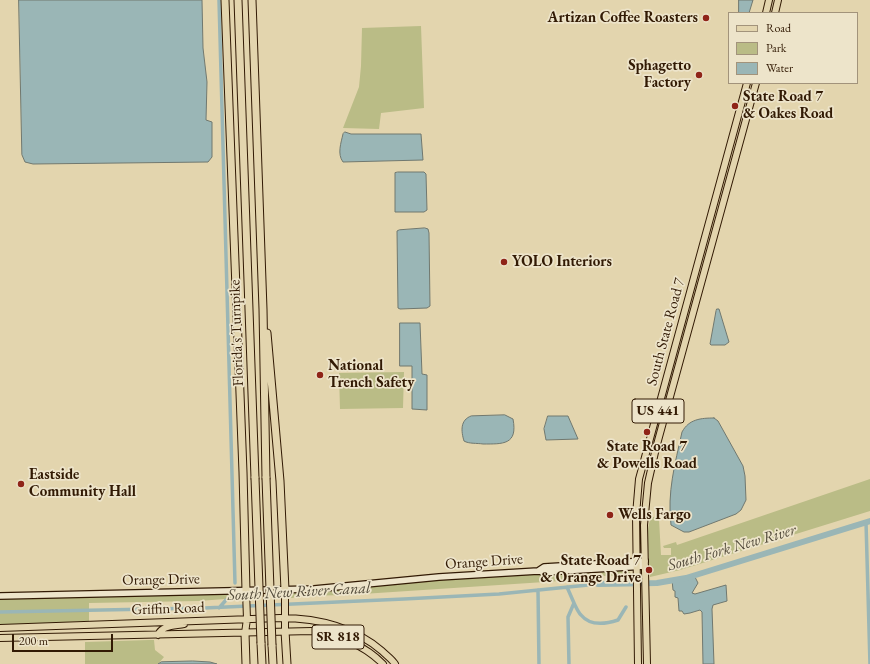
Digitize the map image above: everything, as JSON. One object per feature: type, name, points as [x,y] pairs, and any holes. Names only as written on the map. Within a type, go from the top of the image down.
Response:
[{"type":"highway","points":[[225,0],[242,440],[246,591]]},
{"type":"highway","name":"Florida's Turnpike","points":[[238,0],[262,664]]},
{"type":"highway","name":"Florida's Turnpike","points":[[252,0],[263,309],[262,335],[266,478],[273,664]]},
{"type":"highway","points":[[263,309],[267,332],[280,481],[284,590]]},
{"type":"highway","points":[[285,631],[287,664]]},
{"type":"highway","points":[[245,633],[246,664]]},
{"type":"main road","points":[[766,12],[769,0]]},
{"type":"main road","points":[[775,12],[778,0]]},
{"type":"main road","name":"South State Road 7","points":[[638,664],[636,503],[640,479],[747,84]]},
{"type":"main road","name":"South State Road 7","points":[[648,664],[645,563],[646,506],[651,469],[756,84]]},
{"type":"main road","points":[[724,167],[728,172],[729,181]]},
{"type":"main road","points":[[646,453],[650,458],[651,469]]},
{"type":"main road","points":[[284,590],[286,615],[285,631]]},
{"type":"main road","points":[[245,633],[247,616],[246,591]]},
{"type":"main road","name":"Griffin Road","points":[[0,628],[197,621],[247,616],[286,615],[334,624],[356,634],[376,646],[395,664]]},
{"type":"main road","points":[[147,622],[154,628],[158,635],[164,628],[197,621]]},
{"type":"main road","name":"Griffin Road","points":[[0,638],[312,631],[334,635],[360,646],[383,664]]},
{"type":"main road","points":[[638,654],[642,664]]},
{"type":"street","name":"Orange Drive","points":[[0,596],[314,589],[440,577],[582,570],[645,563]]},
{"type":"street","name":"Orange Drive","points":[[538,571],[544,567],[590,564],[636,564]]},
{"type":"street","points":[[582,570],[590,564]]},
{"type":"green space","points":[[421,26],[424,108],[381,113],[379,129],[343,128],[359,87],[362,28]]},
{"type":"green space","points":[[404,372],[403,408],[340,409],[339,373]]},
{"type":"green space","points":[[870,479],[870,511],[680,570],[650,577],[648,528],[652,517],[659,519],[661,555],[671,555],[671,548],[664,548],[663,546],[676,542],[677,545]]},
{"type":"green space","points":[[622,569],[630,572],[632,578],[629,576],[604,576],[601,572],[590,573],[583,578],[575,578],[575,580],[347,595],[296,596],[293,598],[288,598],[289,595],[293,593],[452,579]]},
{"type":"green space","points":[[194,594],[238,595],[243,600],[227,601],[225,599],[198,601],[89,603],[89,621],[0,625],[0,598]]},
{"type":"green space","points":[[154,640],[155,650],[164,657],[158,664],[85,664],[85,642]]},
{"type":"water","points":[[19,0],[202,0],[203,48],[207,82],[206,120],[212,122],[212,157],[208,162],[33,164],[25,162],[22,155]]},
{"type":"water","points":[[739,0],[753,0],[749,12],[739,12]]},
{"type":"water","points":[[345,132],[351,134],[421,134],[423,160],[343,162],[340,156],[340,148],[343,134]]},
{"type":"water","points":[[424,172],[426,174],[427,210],[424,212],[395,212],[395,173]]},
{"type":"water","points":[[428,229],[429,233],[430,306],[427,308],[400,309],[398,308],[397,231]]},
{"type":"water","points":[[717,309],[719,309],[729,342],[725,345],[710,344]]},
{"type":"water","points":[[400,323],[420,323],[422,374],[427,375],[427,410],[412,409],[412,366],[400,366]]},
{"type":"water","points":[[505,415],[513,419],[514,428],[511,438],[507,441],[497,444],[483,444],[464,441],[462,426],[467,418],[471,416]]},
{"type":"water","points":[[548,416],[568,416],[578,439],[546,440],[544,429]]},
{"type":"water","points":[[714,418],[718,421],[743,466],[746,500],[741,510],[736,514],[689,532],[684,532],[671,525],[670,513],[672,478],[682,432],[688,424],[696,420]]},
{"type":"water","points":[[695,577],[698,583],[692,593],[695,594],[726,585],[727,601],[713,605],[712,609],[714,664],[703,664],[702,612],[700,610],[684,614],[682,611],[679,611],[678,598],[675,597],[675,591],[673,590],[672,580]]},
{"type":"water","points":[[193,661],[217,664],[158,664],[161,662]]},
{"type":"waterway","points":[[219,0],[235,583]]},
{"type":"waterway","name":"South Fork New River","points":[[598,584],[657,583],[686,578],[870,521]]},
{"type":"waterway","points":[[866,522],[870,664]]},
{"type":"waterway","name":"South New River Canal","points":[[0,612],[204,608],[404,599],[499,594],[598,584]]},
{"type":"waterway","points":[[567,587],[574,603],[568,617],[569,664]]},
{"type":"waterway","points":[[538,590],[539,664]]},
{"type":"waterway","name":"South New River Canal","points":[[219,608],[226,600]]},
{"type":"waterway","points":[[574,603],[585,619],[598,623],[618,620],[626,607]]},
{"type":"place","name":"Artizan Coffee Roasters","points":[[706,18]]},
{"type":"place","name":"Sphagetto Factory","points":[[699,75]]},
{"type":"place","name":"State Road 7 & Oakes Road","points":[[735,106]]},
{"type":"place","name":"YOLO Interiors","points":[[504,262]]},
{"type":"place","name":"National Trench Safety","points":[[320,375]]},
{"type":"place","name":"State Road 7 & Powells Road","points":[[647,432]]},
{"type":"place","name":"Eastside Community Hall","points":[[21,484]]},
{"type":"place","name":"Wells Fargo","points":[[610,515]]},
{"type":"place","name":"State Road 7 & Orange Drive","points":[[649,570]]}]
